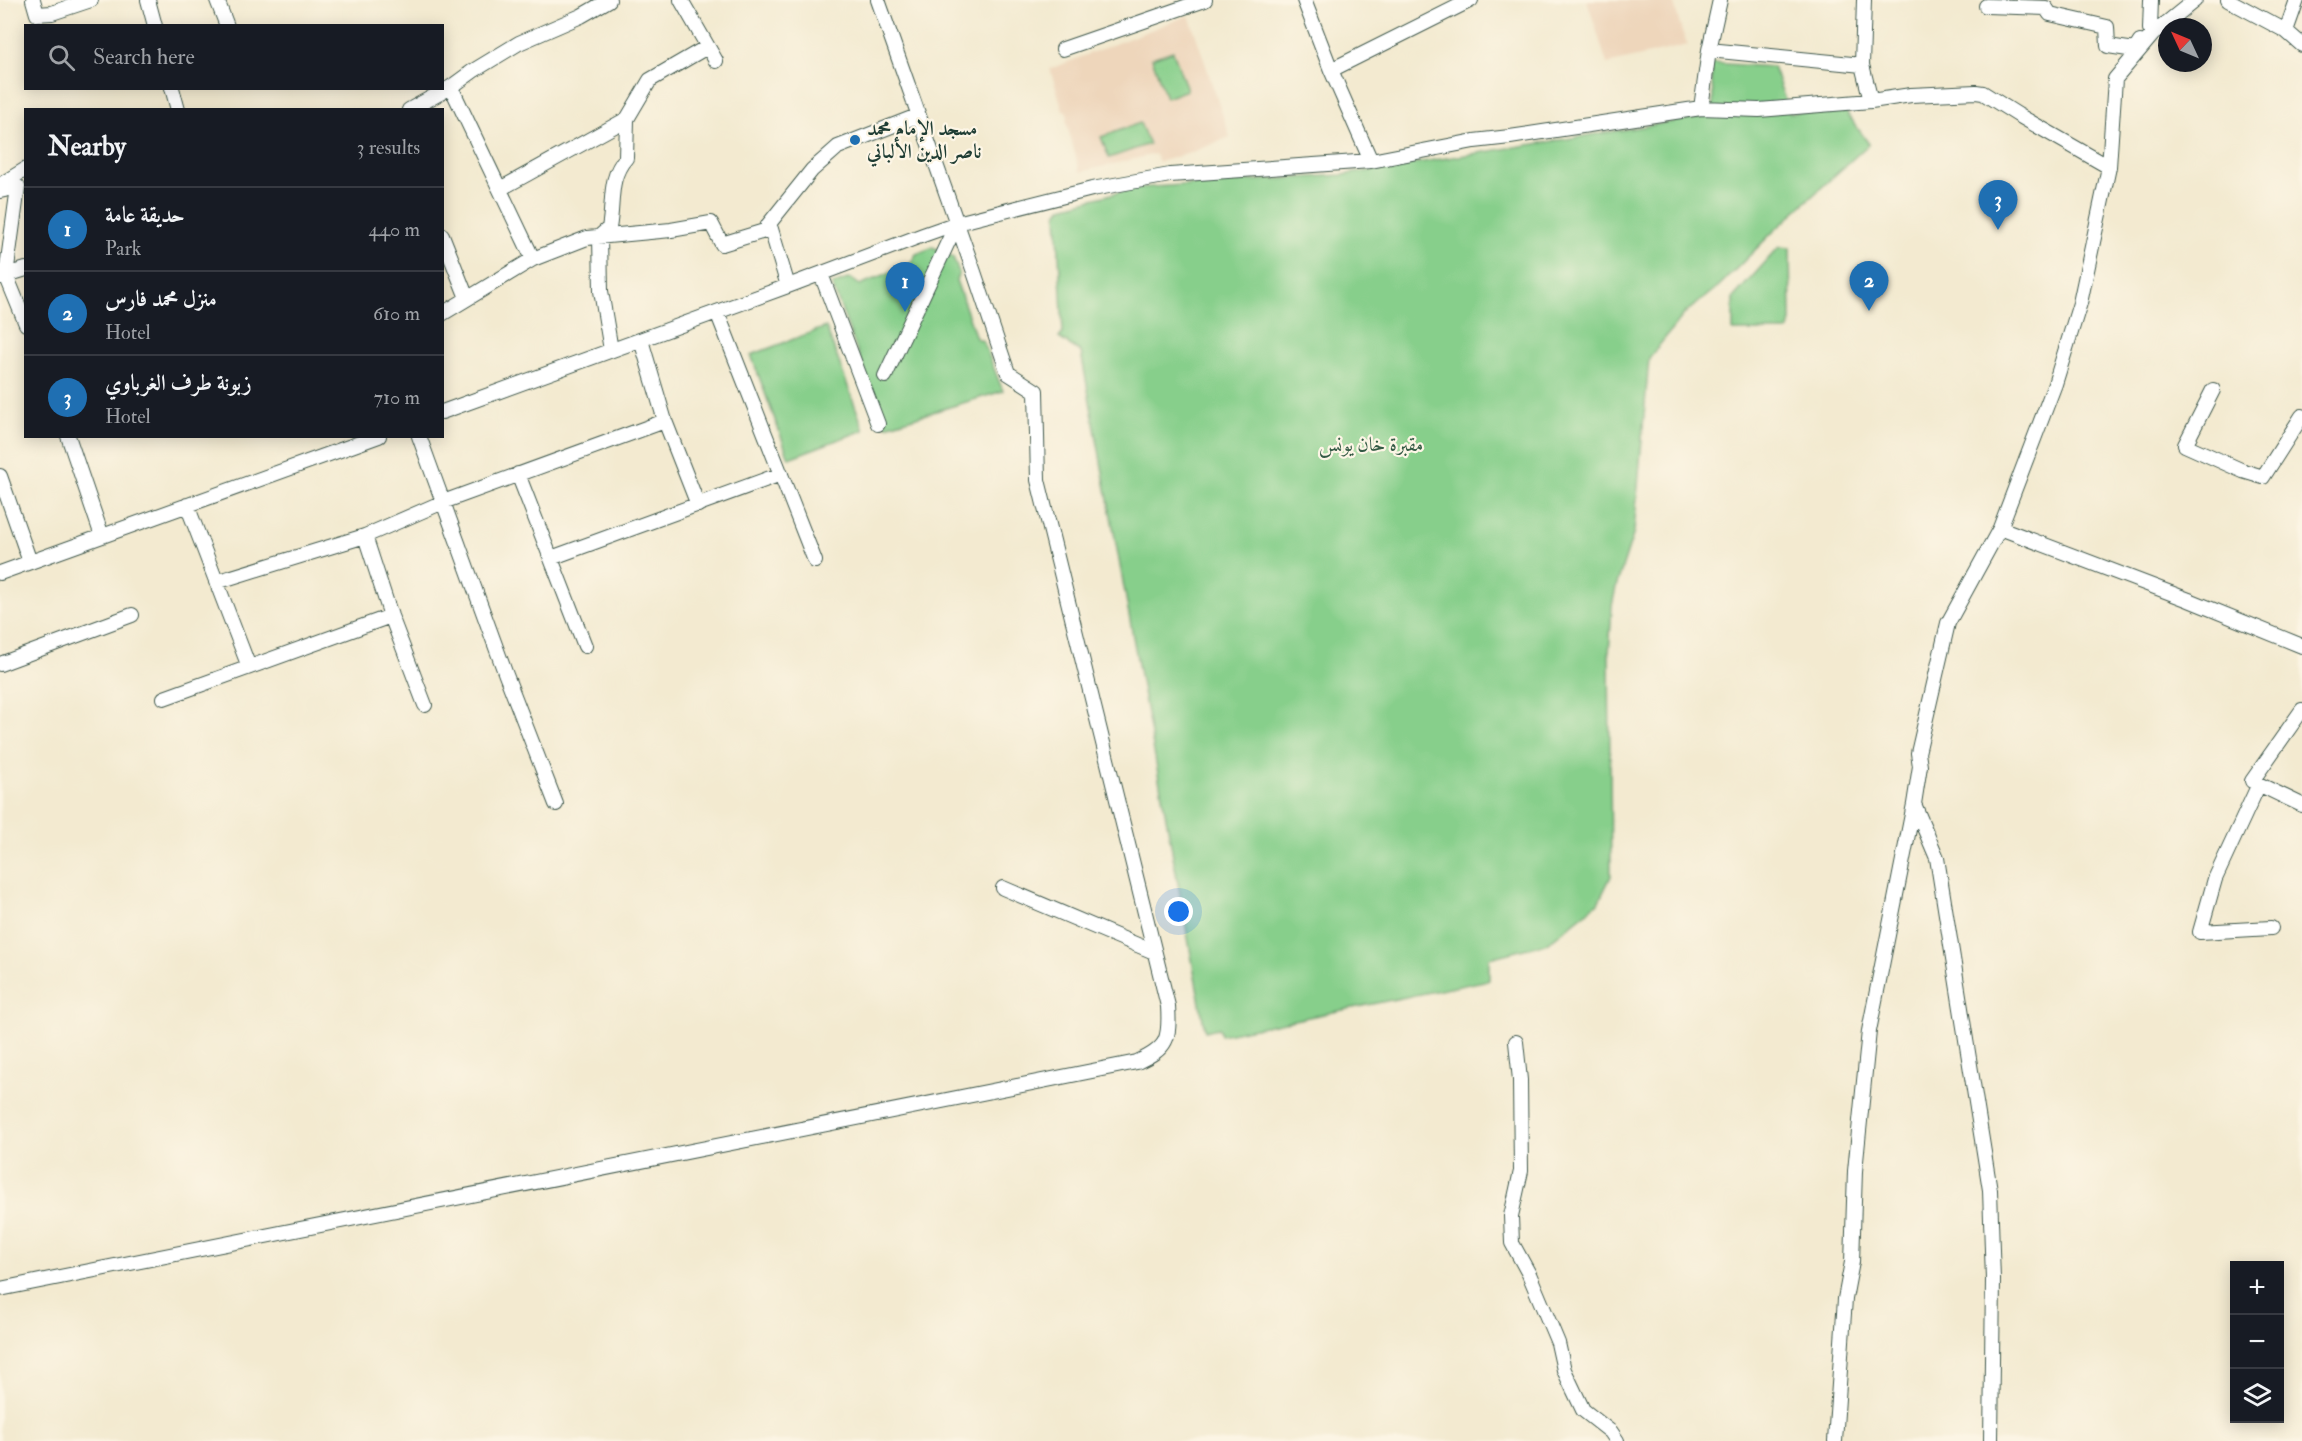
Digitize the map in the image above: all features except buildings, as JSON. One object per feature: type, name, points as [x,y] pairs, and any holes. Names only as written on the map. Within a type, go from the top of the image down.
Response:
[{"type":"street","points":[[33,0],[37,14],[54,19],[91,0]]},
{"type":"street","points":[[148,0],[154,24]]},
{"type":"street","points":[[217,0],[226,24]]},
{"type":"street","points":[[413,108],[452,87],[519,42],[581,16],[609,0]]},
{"type":"street","points":[[681,0],[716,61]]},
{"type":"street","points":[[0,1289],[1137,1062],[1153,1055],[1161,1048],[1168,1037],[1168,1006],[1038,480],[1036,391],[1008,374],[878,0]]},
{"type":"street","points":[[1063,49],[1205,0]]},
{"type":"street","points":[[1304,0],[1331,70],[1371,161]]},
{"type":"street","points":[[1331,70],[1472,0]]},
{"type":"street","points":[[1701,108],[1709,50],[1720,0]]},
{"type":"street","points":[[1864,0],[1862,65],[1871,101]]},
{"type":"street","points":[[1835,1441],[1845,1299],[1852,1262],[1855,1171],[1869,1031],[1914,804],[1920,766],[1918,753],[1948,623],[2000,528],[2055,384],[2093,247],[2109,167],[2115,79],[2152,31],[2151,0]]},
{"type":"street","points":[[1986,6],[2046,8],[2050,14],[2107,27],[2108,46],[2135,50],[2152,31],[2195,0]]},
{"type":"street","points":[[2228,0],[2286,31],[2302,45]]},
{"type":"street","points":[[2286,31],[2297,0]]},
{"type":"street","points":[[500,189],[627,118],[650,80],[707,47]]},
{"type":"street","points":[[1709,50],[1862,65]]},
{"type":"street","points":[[452,87],[533,259]]},
{"type":"street","points":[[173,90],[177,108]]},
{"type":"street","points":[[444,411],[957,223],[1092,189],[1170,175],[1371,161],[1474,141],[1701,108],[1759,110],[1871,101],[1911,95],[1983,93],[2109,167]]},
{"type":"street","points":[[788,286],[768,225],[812,170],[838,147],[917,116]]},
{"type":"street","points":[[612,350],[601,291],[600,236],[609,228],[614,176],[626,158],[627,118]]},
{"type":"street","points":[[0,185],[24,170]]},
{"type":"street","points":[[0,191],[18,187],[3,276],[24,320]]},
{"type":"street","points":[[444,313],[533,259],[587,238],[671,230],[711,223],[722,244],[771,229]]},
{"type":"street","points":[[885,376],[957,223]]},
{"type":"street","points":[[444,241],[467,298]]},
{"type":"street","points":[[3,276],[24,270]]},
{"type":"street","points":[[821,274],[878,424]]},
{"type":"street","points":[[717,312],[815,561]]},
{"type":"street","points":[[641,340],[665,421],[698,505]]},
{"type":"street","points":[[2213,390],[2185,445],[2243,471],[2263,477],[2302,416]]},
{"type":"street","points":[[216,582],[365,536],[443,502],[665,421]]},
{"type":"street","points":[[69,438],[102,536]]},
{"type":"street","points":[[0,573],[373,438]]},
{"type":"street","points":[[420,438],[556,804]]},
{"type":"street","points":[[518,474],[585,646]]},
{"type":"street","points":[[551,558],[781,474]]},
{"type":"street","points":[[1,481],[30,562]]},
{"type":"street","points":[[187,505],[249,667]]},
{"type":"street","points":[[2000,528],[2302,646]]},
{"type":"street","points":[[365,536],[391,616],[425,705]]},
{"type":"street","points":[[0,664],[132,615]]},
{"type":"street","points":[[164,698],[391,616]]},
{"type":"street","points":[[2302,710],[2252,781],[2302,805]]},
{"type":"street","points":[[2259,784],[2215,879],[2200,932],[2271,928]]},
{"type":"street","points":[[1914,804],[1937,858],[1990,1190],[1993,1280],[1991,1441]]},
{"type":"street","points":[[1003,888],[1154,952]]},
{"type":"street","points":[[1516,1042],[1520,1080],[1521,1171],[1511,1216],[1512,1242],[1529,1274],[1558,1343],[1564,1370],[1583,1410],[1611,1432],[1617,1441]]},
{"type":"shaded area","points":[[1587,0],[1673,0],[1688,45],[1607,64]]},
{"type":"shaded area","points":[[1189,15],[1230,137],[1159,162],[1155,154],[1080,172],[1066,121],[1068,117],[1066,111],[1063,110],[1050,69]]},
{"type":"green space","points":[[1173,51],[1187,90],[1166,98],[1152,58]]},
{"type":"green space","name":"مقبرة خان يونس","points":[[1711,63],[1773,67],[1790,113],[1844,109],[1869,144],[1773,232],[1719,286],[1685,313],[1649,358],[1634,532],[1612,606],[1609,654],[1611,876],[1598,903],[1548,943],[1489,958],[1489,980],[1221,1035],[1219,1028],[1205,1031],[1081,352],[1059,338],[1063,333],[1057,214],[1062,207],[1135,188],[1342,175],[1714,115]]},
{"type":"green space","points":[[1140,123],[1149,144],[1109,158],[1101,137]]},
{"type":"green space","points":[[933,247],[953,257],[959,273],[956,280],[976,338],[983,341],[1003,391],[886,426],[832,285],[850,278],[860,285],[910,264],[916,254]]},
{"type":"green space","points":[[1779,247],[1790,248],[1791,322],[1787,331],[1733,331],[1733,298]]},
{"type":"green space","points":[[826,327],[864,430],[789,458],[751,355]]},
{"type":"place","name":"مسجد الإمام محمد ناصر الدين الألباني","points":[[855,140]]},
{"type":"place","name":"زبونة طرف الغرباوي","points":[[1998,230]]},
{"type":"place","name":"منزل محمد فارس","points":[[1869,311]]},
{"type":"place","name":"حديقة عامة","points":[[905,312]]}]
